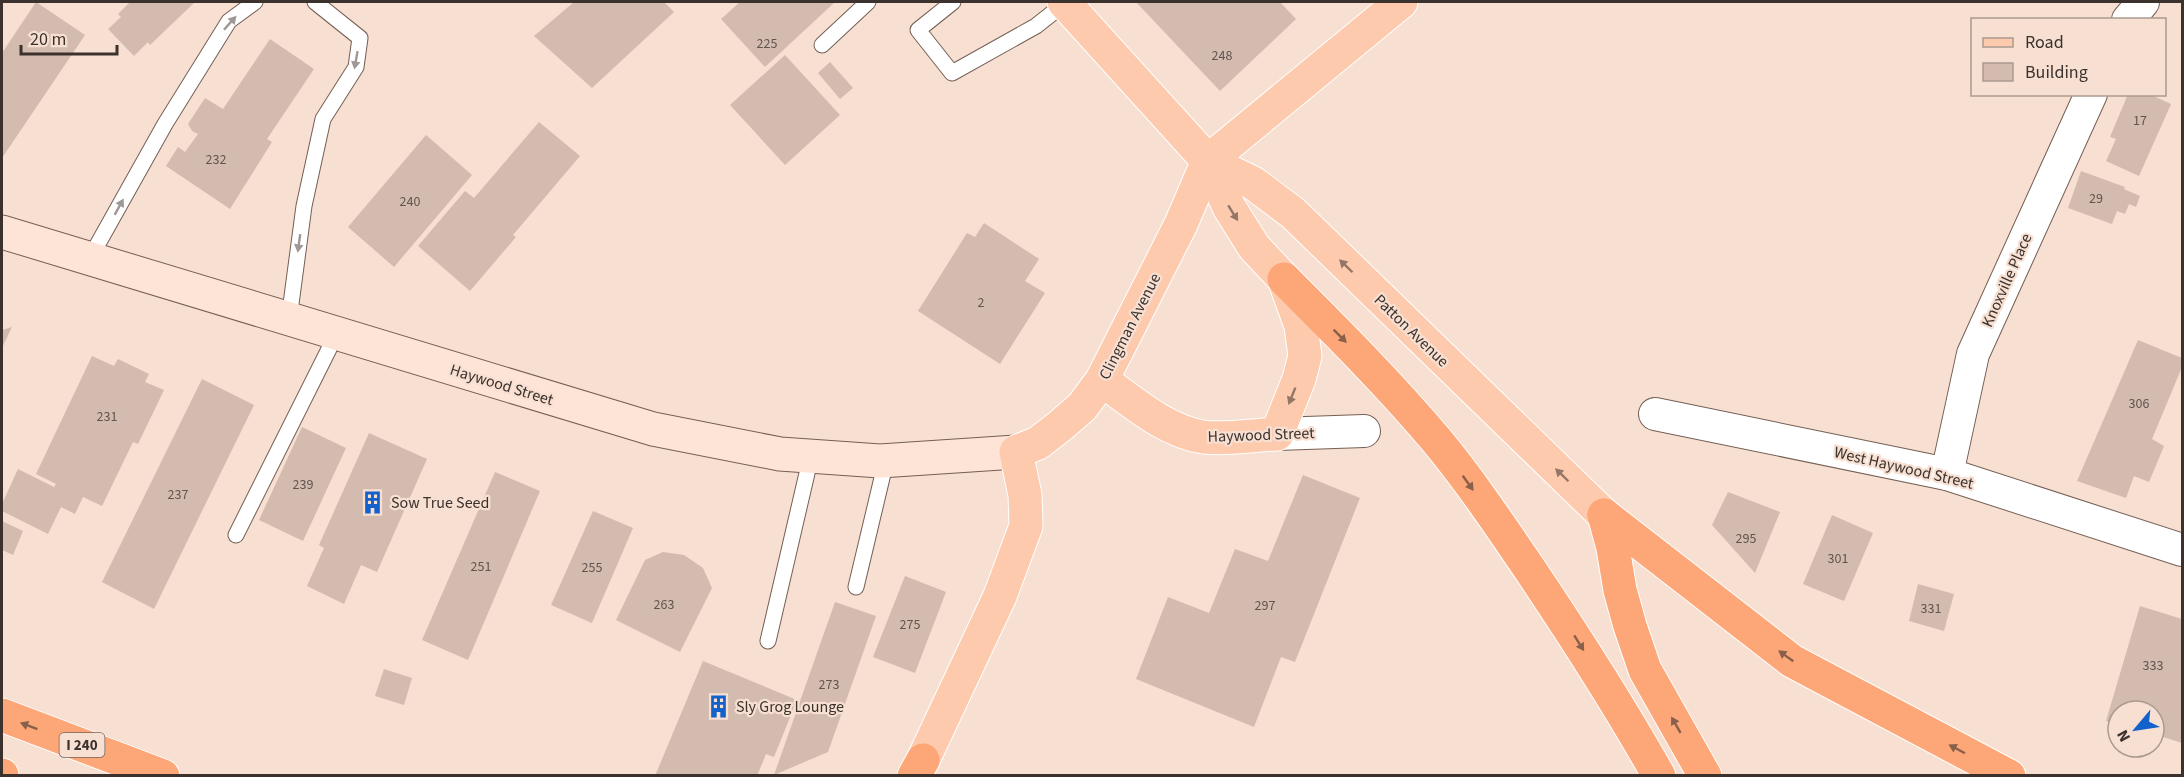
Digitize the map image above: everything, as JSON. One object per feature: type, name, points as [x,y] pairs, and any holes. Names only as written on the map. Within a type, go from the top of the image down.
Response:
[{"type":"highway","points":[[1284,279],[1373,369],[1438,443],[1508,537],[1572,632],[1624,714],[1659,776]]},
{"type":"highway","points":[[1604,515],[1614,548],[1620,590],[1646,670],[1705,776]]},
{"type":"highway","points":[[1604,515],[1792,661],[2009,776]]},
{"type":"highway","name":"I 240","points":[[2,715],[163,776]]},
{"type":"main road","name":"Patton Avenue","points":[[1065,2],[1208,161],[1229,207],[1254,247],[1284,279]]},
{"type":"main road","name":"Clingman Avenue","points":[[1016,452],[1038,443],[1060,426],[1082,407],[1102,380],[1181,224],[1208,161],[1401,2]]},
{"type":"main road","name":"Patton Avenue","points":[[1208,161],[1253,183],[1293,213],[1604,515]]},
{"type":"main road","points":[[1277,434],[1299,379],[1305,356],[1301,326],[1284,279]]},
{"type":"main road","name":"Haywood Street","points":[[1102,380],[1171,426],[1189,434],[1206,437],[1277,434]]},
{"type":"main road","points":[[918,768],[1000,596],[1026,526],[1025,495],[1016,452]]},
{"type":"street","points":[[2130,18],[2143,2]]},
{"type":"street","name":"Knoxville Place","points":[[1947,474],[1973,354],[2090,96]]},
{"type":"street","name":"Haywood Street","points":[[2,232],[653,429],[780,454],[886,461],[1016,452]]},
{"type":"street","name":"West Haywood Street","points":[[1654,414],[1947,474],[2182,550]]},
{"type":"street","name":"Haywood Street","points":[[1277,434],[1364,431]]},
{"type":"lane","points":[[90,258],[165,124],[229,21],[255,2]]},
{"type":"lane","points":[[289,319],[304,206],[320,128],[323,119],[356,68],[360,38],[315,2]]},
{"type":"lane","points":[[822,45],[868,2]]},
{"type":"lane","points":[[953,2],[918,30],[952,73],[1036,26],[1065,2]]},
{"type":"lane","points":[[236,535],[329,350],[331,332]]},
{"type":"lane","points":[[768,640],[811,456]]},
{"type":"lane","points":[[856,587],[886,461]]},
{"type":"building","points":[[36,2],[85,35],[2,158],[2,53]]},
{"type":"building","points":[[130,2],[195,2],[150,45],[148,42],[134,56],[108,29],[121,17],[118,14]]},
{"type":"building","points":[[574,2],[664,2],[674,12],[592,88],[534,36]]},
{"type":"building","points":[[740,2],[835,2],[765,67],[721,19]]},
{"type":"building","points":[[1136,2],[1280,2],[1296,19],[1220,91]]},
{"type":"building","points":[[270,39],[314,69],[267,139],[272,142],[230,209],[166,166],[178,147],[185,152],[198,134],[192,131],[188,124],[205,98],[223,109]]},
{"type":"building","points":[[785,55],[840,115],[785,165],[730,105]]},
{"type":"building","points":[[830,62],[853,88],[840,99],[818,73]]},
{"type":"building","points":[[2127,96],[2153,96],[2171,104],[2139,176],[2106,161],[2116,139],[2110,137]]},
{"type":"building","points":[[539,122],[580,156],[513,235],[516,237],[470,291],[418,246],[465,191],[474,198]]},
{"type":"building","points":[[426,135],[472,175],[394,267],[348,227]]},
{"type":"building","points":[[2081,171],[2125,187],[2124,189],[2140,196],[2136,207],[2129,204],[2125,214],[2117,211],[2112,224],[2068,208]]},
{"type":"building","points":[[984,223],[1039,259],[1025,281],[1045,293],[1000,364],[918,311],[967,233],[975,237]]},
{"type":"building","points":[[12,327],[2,348],[2,330]]},
{"type":"building","points":[[2138,340],[2182,358],[2182,367],[2152,439],[2164,446],[2149,482],[2134,476],[2126,498],[2077,481]]},
{"type":"building","points":[[92,356],[114,366],[118,359],[149,374],[145,382],[164,390],[138,444],[133,442],[102,506],[83,497],[75,514],[61,507],[48,534],[2,511],[2,504],[18,469],[54,487],[56,484],[36,474]]},
{"type":"building","points":[[202,379],[254,405],[154,609],[102,582]]},
{"type":"building","points":[[302,427],[346,448],[303,541],[259,520]]},
{"type":"building","name":"Sow True Seed","points":[[369,433],[427,459],[377,572],[361,565],[344,604],[307,586],[324,548],[319,545]]},
{"type":"building","points":[[495,472],[540,491],[468,660],[422,640]]},
{"type":"building","points":[[1303,475],[1360,498],[1295,662],[1281,657],[1254,727],[1136,679],[1168,597],[1209,613],[1235,549],[1268,561]]},
{"type":"building","points":[[1728,492],[1780,512],[1755,573],[1712,525]]},
{"type":"building","points":[[593,511],[633,528],[592,623],[551,605]]},
{"type":"building","points":[[1832,515],[1873,533],[1844,601],[1803,584]]},
{"type":"building","points":[[2,521],[23,531],[13,555],[2,550]]},
{"type":"building","points":[[663,552],[684,555],[703,568],[712,588],[680,652],[616,620],[645,560]]},
{"type":"building","points":[[905,576],[946,592],[915,673],[873,657]]},
{"type":"building","points":[[1918,584],[1954,594],[1944,631],[1909,621]]},
{"type":"building","points":[[835,602],[876,616],[828,752],[774,775]]},
{"type":"building","points":[[2140,606],[2182,619],[2182,743],[2166,738],[2166,699],[2113,699]]},
{"type":"building","points":[[703,661],[797,700],[774,757],[766,754],[757,776],[655,776]]},
{"type":"building","points":[[384,669],[412,678],[404,705],[375,696]]},
{"type":"place","name":"Sow True Seed","points":[[373,502]]},
{"type":"place","name":"Sly Grog Lounge","points":[[718,706]]}]
